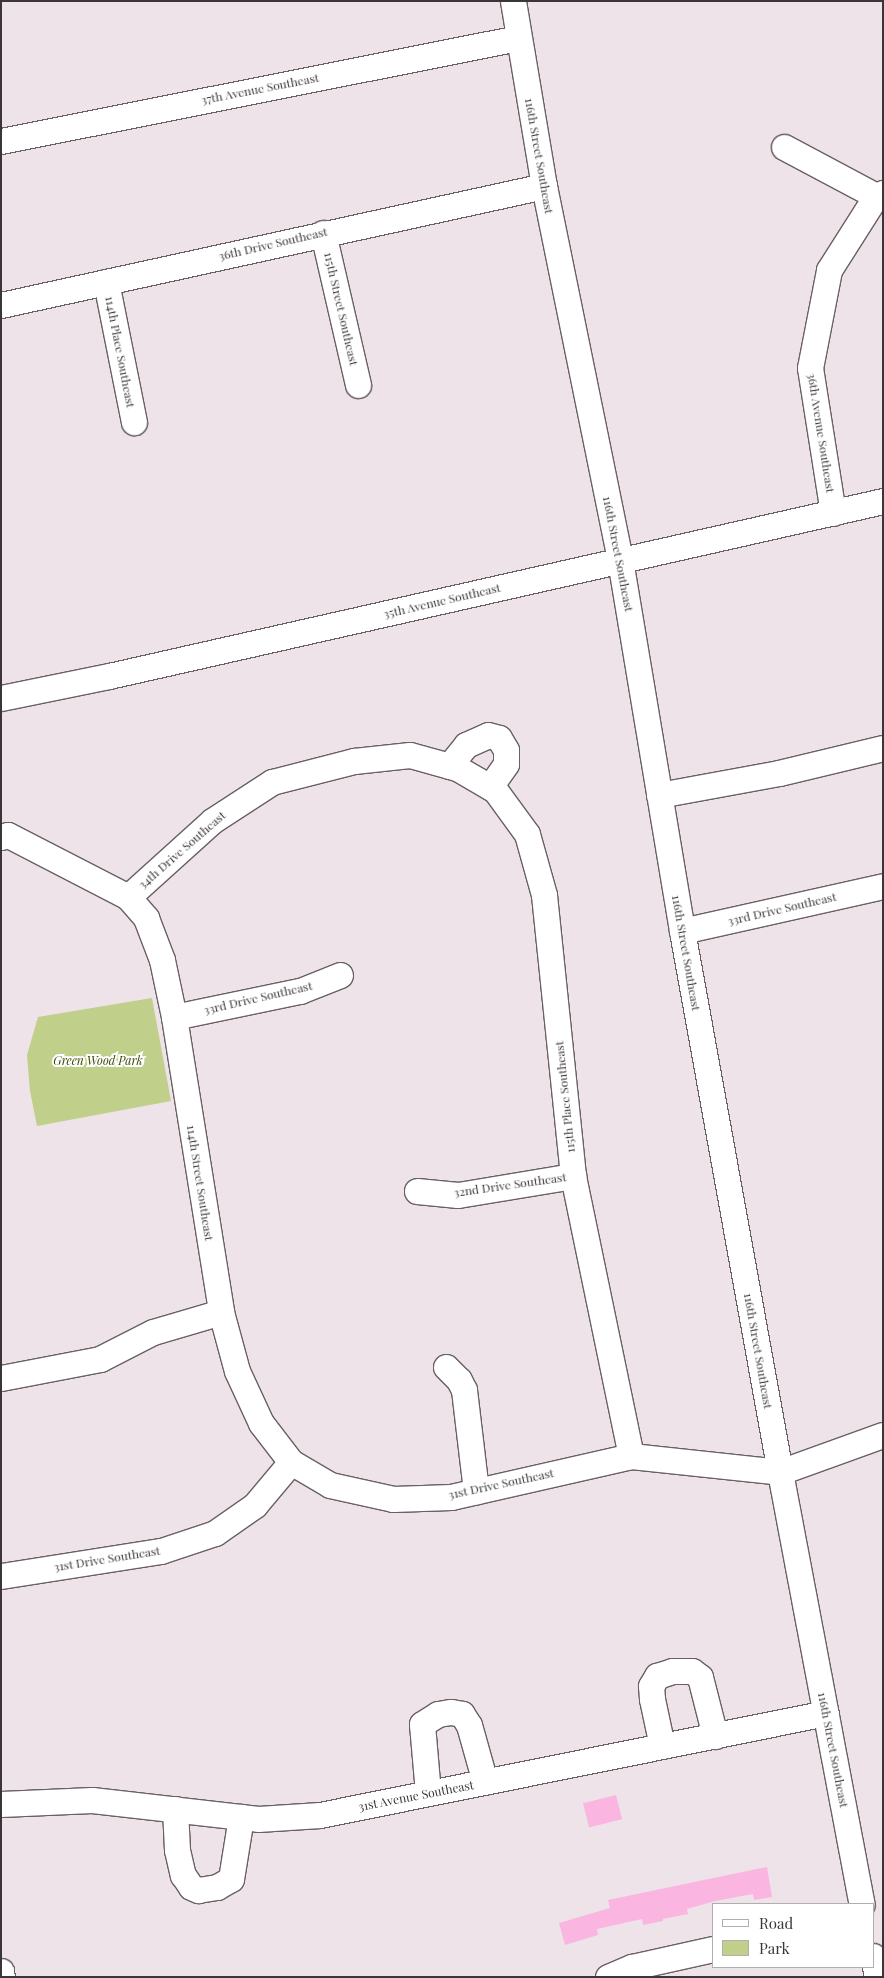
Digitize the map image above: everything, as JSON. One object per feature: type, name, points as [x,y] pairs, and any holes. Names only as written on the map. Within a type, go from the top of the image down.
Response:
[{"type":"street","name":"116th Street Southeast","points":[[512,1],[544,186],[620,560],[682,931],[780,1472],[862,1903]]},
{"type":"street","name":"37th Avenue Southeast","points":[[1,141],[518,38]]},
{"type":"street","points":[[784,147],[879,194]]},
{"type":"street","name":"36th Drive Southeast","points":[[1,305],[544,186]]},
{"type":"street","name":"36th Avenue Southeast","points":[[833,513],[810,368],[829,270],[879,194]]},
{"type":"street","name":"115th Street Southeast","points":[[324,233],[358,385]]},
{"type":"street","name":"114th Place Southeast","points":[[106,282],[134,422]]},
{"type":"street","name":"35th Avenue Southeast","points":[[1,698],[109,676],[883,501]]},
{"type":"street","points":[[453,767],[466,745],[488,735],[499,738],[506,750],[506,764],[490,787]]},
{"type":"street","points":[[659,795],[780,773],[883,748]]},
{"type":"street","name":"34th Drive Southeast","points":[[1,837],[8,835],[128,897],[212,821],[272,782],[354,761],[410,755],[453,767]]},
{"type":"street","name":"115th Place Southeast","points":[[453,767],[495,790],[527,834],[544,894],[573,1176],[632,1456]]},
{"type":"street","name":"33rd Drive Southeast","points":[[682,931],[883,886]]},
{"type":"street","name":"114th Street Southeast","points":[[128,897],[146,918],[162,960],[174,1017],[221,1312],[237,1371],[261,1423],[291,1462]]},
{"type":"street","name":"33rd Drive Southeast","points":[[174,1017],[300,991],[340,975]]},
{"type":"street","name":"32nd Drive Southeast","points":[[417,1191],[458,1195],[573,1176]]},
{"type":"street","points":[[1,1378],[100,1359],[153,1332],[221,1312]]},
{"type":"street","points":[[446,1367],[459,1380],[464,1390],[476,1491]]},
{"type":"street","name":"31st Drive Southeast","points":[[1,1576],[161,1551],[215,1533],[255,1505],[291,1462],[330,1485],[393,1500],[451,1496],[632,1456],[780,1472],[883,1436]]},
{"type":"street","points":[[662,1746],[651,1686],[657,1676],[672,1670],[692,1671],[700,1677],[715,1736]]},
{"type":"street","points":[[428,1793],[422,1724],[438,1714],[451,1712],[462,1714],[468,1725],[485,1782]]},
{"type":"street","name":"31st Avenue Southeast","points":[[1,1804],[92,1800],[258,1819],[320,1815],[826,1713]]},
{"type":"street","points":[[175,1809],[177,1850],[183,1875],[191,1886],[198,1890],[217,1887],[231,1879],[241,1817]]},
{"type":"street","points":[[608,1977],[632,1967],[712,1949]]},
{"type":"street","points":[[874,1961],[877,1977]]},
{"type":"street","points":[[1,1970],[2,1977]]},
{"type":"green space","name":"Green Wood Park","points":[[152,998],[171,1101],[37,1126],[30,1091],[27,1055],[38,1017]]},
{"type":"building","points":[[616,1795],[622,1819],[589,1827],[583,1803]]},
{"type":"building","points":[[767,1867],[772,1897],[754,1900],[753,1894],[715,1901],[687,1909],[688,1914],[663,1919],[663,1921],[643,1925],[642,1919],[597,1929],[598,1935],[565,1945],[559,1923],[610,1908],[608,1900]]}]
